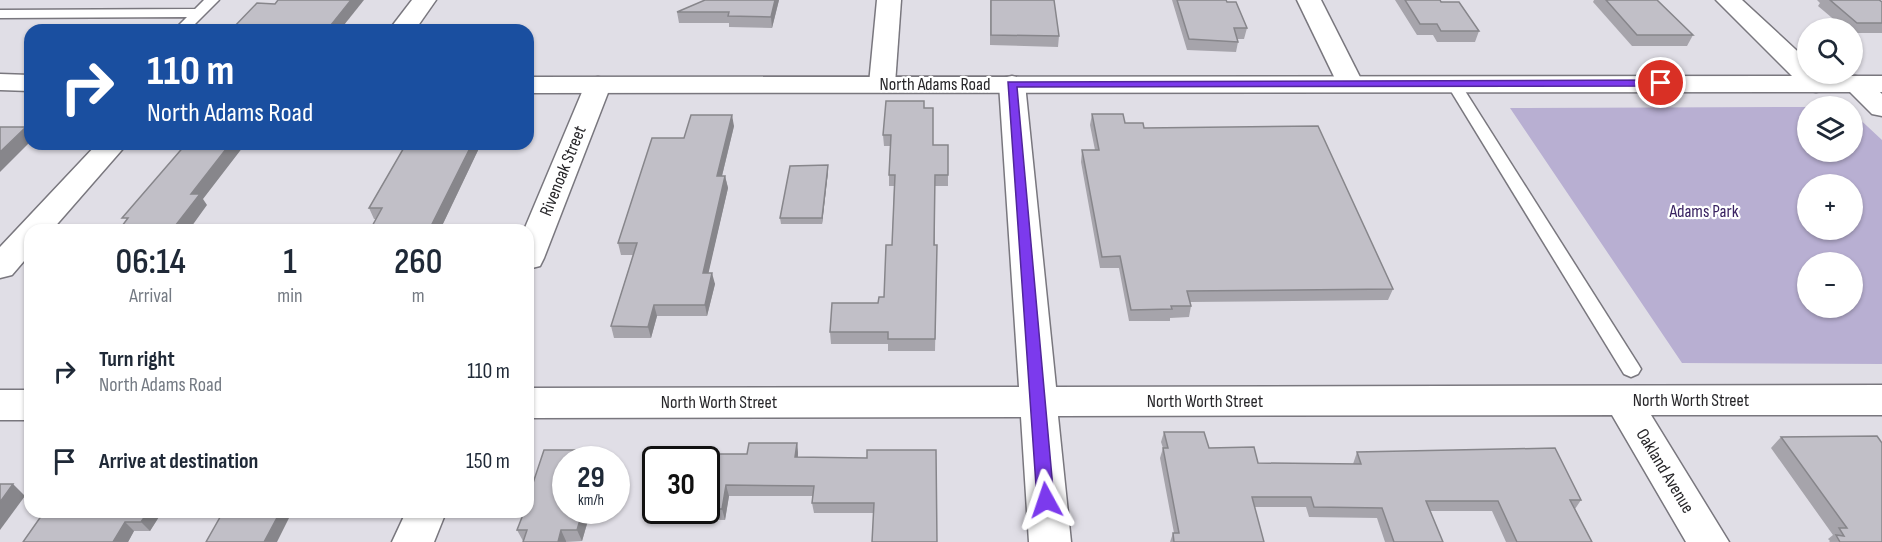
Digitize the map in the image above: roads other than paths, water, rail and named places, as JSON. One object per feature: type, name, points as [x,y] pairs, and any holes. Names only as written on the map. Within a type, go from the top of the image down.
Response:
[{"type":"street","points":[[406,24],[424,0]]},
{"type":"street","points":[[882,84],[889,0]]},
{"type":"street","points":[[1309,0],[1350,84]]},
{"type":"street","points":[[1728,0],[1797,66]]},
{"type":"street","points":[[0,82],[24,82]]},
{"type":"street","points":[[1011,84],[1050,542]]},
{"type":"street","name":"North Adams Road","points":[[534,85],[1797,84]]},
{"type":"street","points":[[1855,84],[1882,108]]},
{"type":"street","name":"North Adams Road","points":[[1863,84],[1882,84]]},
{"type":"street","name":"Rivenoak Street","points":[[534,243],[598,85]]},
{"type":"street","points":[[40,224],[107,150]]},
{"type":"street","points":[[0,267],[24,241]]},
{"type":"street","name":"North Worth Street","points":[[534,403],[1038,401],[1626,384],[1882,400]]},
{"type":"street","name":"Oakland Avenue","points":[[1626,384],[1708,542]]},
{"type":"street","points":[[0,405],[24,405]]},
{"type":"street","points":[[413,542],[423,518]]},
{"type":"lane","points":[[187,24],[212,0]]},
{"type":"lane","points":[[0,14],[199,13]]},
{"type":"lane","points":[[1453,83],[1626,384]]},
{"type":"park label","name":"Adams Park","points":[[1704,211]]}]
